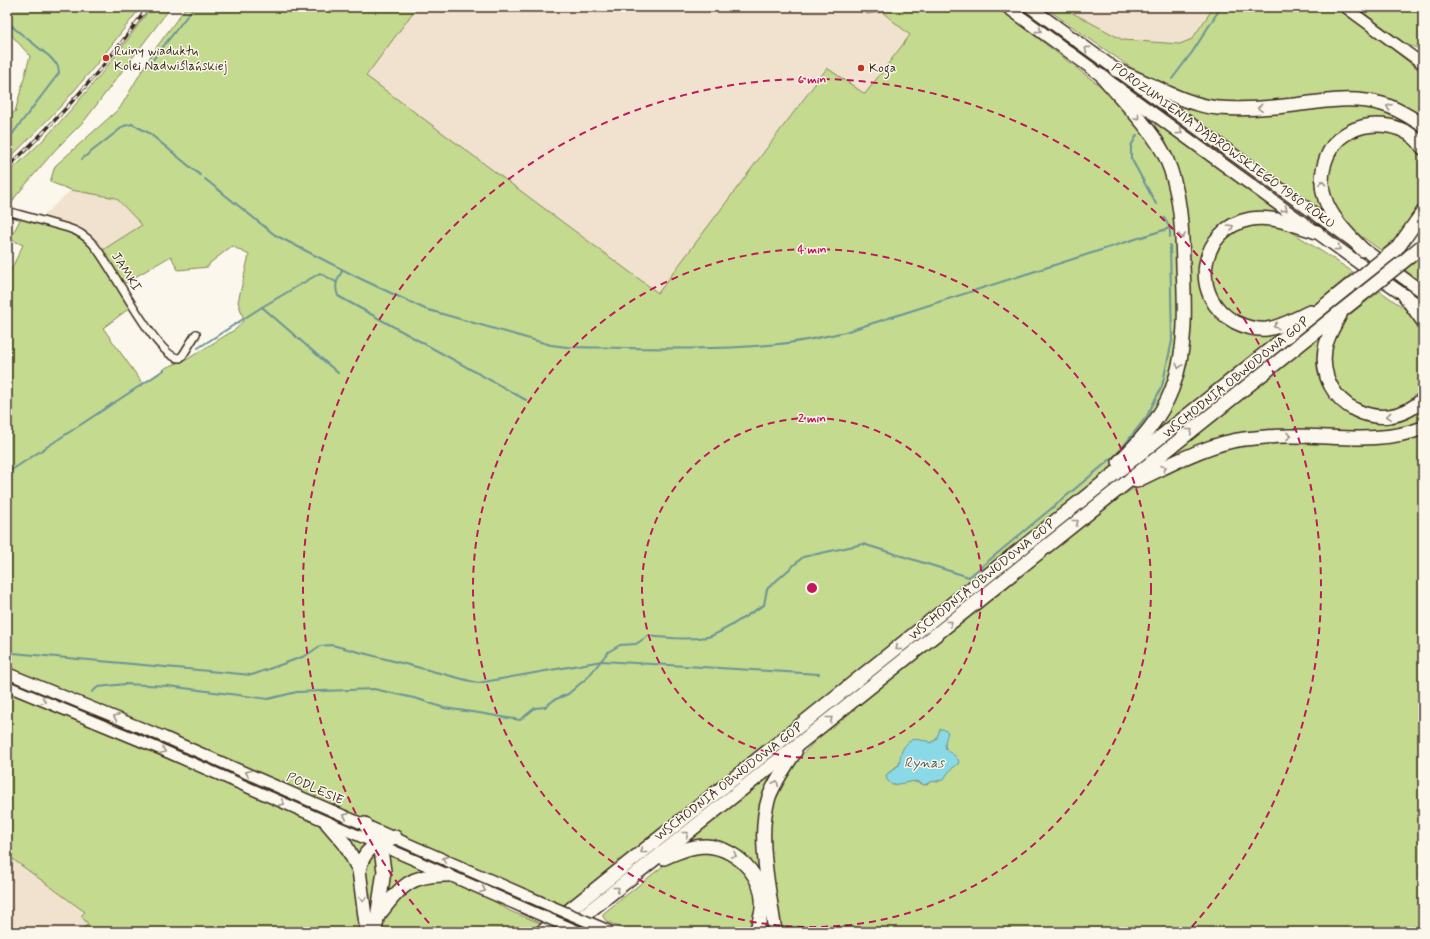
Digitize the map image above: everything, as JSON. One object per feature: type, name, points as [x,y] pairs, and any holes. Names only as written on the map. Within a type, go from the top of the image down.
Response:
[{"type":"highway","points":[[1116,70],[1184,100],[1210,107],[1254,109],[1314,101],[1363,100],[1390,106],[1423,125]]},
{"type":"highway","points":[[1088,495],[1141,439],[1162,410],[1172,389],[1180,364],[1184,330],[1182,226],[1173,177],[1165,156],[1153,137],[1103,77]]},
{"type":"highway","points":[[1363,250],[1332,214],[1324,195],[1322,178],[1323,167],[1330,152],[1348,132],[1358,128],[1376,125],[1392,126],[1401,129],[1415,138],[1423,148]]},
{"type":"highway","points":[[1398,247],[1423,212]]},
{"type":"highway","points":[[1317,232],[1266,218],[1245,220],[1226,230],[1215,242],[1206,260],[1205,276],[1207,289],[1214,304],[1229,318],[1248,327],[1258,329],[1275,327],[1324,306]]},
{"type":"highway","name":"WSCHODNIA OBWODOWA GOP","points":[[542,932],[1423,227]]},
{"type":"highway","name":"WSCHODNIA OBWODOWA GOP","points":[[563,932],[1423,245]]},
{"type":"highway","points":[[1405,296],[1423,321]]},
{"type":"highway","points":[[1346,307],[1332,328],[1325,349],[1328,381],[1337,395],[1348,406],[1363,414],[1391,417],[1399,415],[1416,406],[1423,399]]},
{"type":"highway","points":[[1116,491],[1189,456],[1241,440],[1287,436],[1366,439],[1384,438],[1405,434],[1423,428]]},
{"type":"highway","points":[[775,932],[764,851],[766,808],[775,784],[800,743]]},
{"type":"highway","points":[[327,823],[345,844],[359,870],[367,932]]},
{"type":"highway","points":[[365,824],[381,850],[384,871],[375,932]]},
{"type":"highway","points":[[359,870],[364,856],[371,847],[395,838]]},
{"type":"highway","points":[[644,867],[678,851],[691,848],[706,846],[718,848],[730,853],[743,861],[757,880],[760,889],[762,913],[756,931]]},
{"type":"highway","points":[[377,917],[396,893],[413,881],[427,875],[448,875]]},
{"type":"main road","name":"POROZUMIENIA DĄBROWSKIEGO 1980 ROKU","points":[[1007,7],[1423,308]]},
{"type":"main road","name":"POROZUMIENIA DĄBROWSKIEGO 1980 ROKU","points":[[1030,7],[1363,250],[1423,292]]},
{"type":"street","points":[[1345,7],[1423,64]]},
{"type":"street","name":"JAMKI","points":[[7,211],[68,228],[76,231],[89,240],[101,253],[146,326],[173,358],[180,358],[183,355],[196,334]]},
{"type":"street","name":"PODLESIE","points":[[7,673],[164,737],[612,932]]},
{"type":"street","name":"PODLESIE","points":[[7,686],[160,749],[580,932]]},
{"type":"shaded area","points":[[417,7],[857,7],[867,14],[882,12],[910,34],[865,94],[826,68],[658,293],[366,76]]},
{"type":"shaded area","points":[[1063,7],[1214,7],[1192,39],[1180,44],[1123,40]]},
{"type":"shaded area","points":[[71,190],[116,198],[142,225],[98,254],[36,222]]},
{"type":"shaded area","points":[[7,855],[85,912],[88,924],[78,932],[7,932]]},
{"type":"green space","points":[[7,7],[141,7],[95,66],[62,105],[7,161],[7,116],[15,112],[30,56],[7,30]]},
{"type":"green space","points":[[151,7],[171,7],[85,120],[56,149],[15,197],[12,203],[7,197],[7,174],[45,138],[74,107],[114,58]]},
{"type":"green space","points":[[186,7],[417,7],[366,76],[658,293],[827,68],[865,94],[910,35],[882,12],[867,14],[857,7],[997,7],[1099,85],[1118,103],[1132,118],[1154,148],[1164,168],[1170,187],[1178,238],[1178,343],[1167,391],[1126,453],[1076,499],[971,580],[563,906],[7,669],[7,278],[23,245],[10,239],[21,218],[76,233],[86,240],[98,253],[142,225],[116,198],[71,190],[50,182],[55,166],[120,108],[153,52]],"holes":[[[232,246],[249,255],[238,302],[244,320],[236,329],[186,360],[167,367],[143,384],[103,328],[131,307],[118,287],[171,256],[178,270],[208,267],[210,263]]]},
{"type":"green space","points":[[1044,7],[1069,11],[1123,40],[1180,44],[1192,39],[1214,7],[1338,7],[1423,73],[1423,120],[1395,105],[1232,105],[1188,97],[1140,74]]},
{"type":"green space","points":[[1356,7],[1423,7],[1423,53],[1417,48],[1406,44]]},
{"type":"green space","points":[[1164,97],[1194,109],[1353,104],[1387,111],[1423,130],[1423,140],[1379,119],[1327,149],[1318,161],[1315,178],[1318,195],[1330,220],[1243,153]]},
{"type":"green space","points":[[1156,124],[1285,218],[1248,214],[1233,219],[1224,224],[1217,231],[1199,275],[1200,287],[1207,303],[1232,326],[1293,325],[1160,428],[1145,442],[1174,395],[1187,236],[1153,129]]},
{"type":"green space","points":[[1392,130],[1400,133],[1419,150],[1423,157],[1423,204],[1416,217],[1402,233],[1382,250],[1351,229],[1331,204],[1326,173],[1337,148],[1357,131]]},
{"type":"green space","points":[[1255,222],[1283,226],[1353,272],[1312,307],[1293,317],[1261,326],[1241,320],[1222,308],[1208,276],[1211,260],[1230,232]]},
{"type":"green space","points":[[1423,256],[1423,284],[1405,270]]},
{"type":"green space","points":[[1380,291],[1412,314],[1423,332],[1423,392],[1416,401],[1379,413],[1353,404],[1334,383],[1329,362],[1333,337],[1343,320]]},
{"type":"green space","points":[[1324,329],[1320,360],[1351,414],[1364,420],[1390,422],[1402,420],[1423,408],[1423,421],[1393,432],[1280,431],[1153,467]]},
{"type":"green space","points":[[1423,433],[1423,932],[778,932],[770,878],[770,807],[788,769],[820,736],[1122,496],[1140,484],[1217,451],[1237,447],[1273,443],[1371,444]],"holes":[[[940,730],[947,751],[958,764],[938,782],[931,781],[927,785],[886,775],[927,741],[930,743],[936,740]]]},
{"type":"green space","points":[[7,691],[317,822],[328,829],[352,861],[361,932],[78,932],[88,924],[81,916],[85,912],[7,855]]},
{"type":"green space","points":[[777,770],[764,799],[764,889],[745,859],[681,845],[749,789]]},
{"type":"green space","points":[[341,834],[368,845],[358,860]]},
{"type":"green space","points":[[375,849],[380,859],[372,920],[363,878],[366,858]]},
{"type":"green space","points":[[384,851],[430,872],[384,896]]},
{"type":"green space","points":[[691,852],[714,852],[730,859],[751,878],[758,902],[750,932],[630,932],[606,921],[602,915],[605,912],[673,858]]},
{"type":"green space","points":[[444,878],[484,895],[510,911],[540,923],[529,932],[380,932],[384,914],[414,884]]},
{"type":"water","name":"Rynas","points":[[940,729],[948,732],[945,745],[947,751],[959,761],[958,764],[943,780],[924,785],[916,781],[892,785],[887,780],[886,775],[899,765],[901,753],[904,747],[913,739],[927,741],[930,743],[936,740]]},
{"type":"waterway","points":[[148,66],[194,7]]},
{"type":"waterway","points":[[1172,79],[1193,51],[1221,7]]},
{"type":"waterway","points":[[7,20],[15,29],[49,56],[58,66],[59,73],[7,141]]},
{"type":"waterway","points":[[82,159],[124,126],[132,124],[149,133],[200,175]]},
{"type":"waterway","points":[[1137,135],[1131,146],[1131,158],[1156,204]]},
{"type":"waterway","points":[[205,179],[275,235],[361,279],[425,309],[551,345],[567,347],[726,348],[787,343],[828,336],[845,332],[1170,228],[1164,218]]},
{"type":"waterway","points":[[1170,228],[1170,237]]},
{"type":"waterway","points":[[92,692],[98,687],[125,684],[168,686],[268,699],[297,692],[374,689],[418,699],[444,708],[520,720],[535,708],[545,707],[554,700],[568,694],[588,677],[608,652],[620,645],[636,644],[648,636],[685,639],[707,637],[727,628],[764,605],[767,589],[803,557],[863,544],[969,577],[1118,453],[1147,416],[1162,386],[1172,341],[1170,245]]},
{"type":"waterway","points":[[343,270],[337,282],[336,289],[338,296],[526,400]]},
{"type":"waterway","points":[[198,348],[262,307],[320,273],[336,282]]},
{"type":"waterway","points":[[262,307],[338,373]]},
{"type":"waterway","points":[[7,473],[164,370]]},
{"type":"waterway","points":[[13,653],[252,675],[305,656],[320,646],[332,645],[478,683],[602,661],[819,674]]},
{"type":"railway","points":[[7,168],[45,130],[99,71],[148,7]]},
{"type":"place","name":"Ruiny wiaduktu Kolei Nadwiślańskiej","points":[[106,58]]},
{"type":"place","name":"Koga","points":[[861,68]]}]
